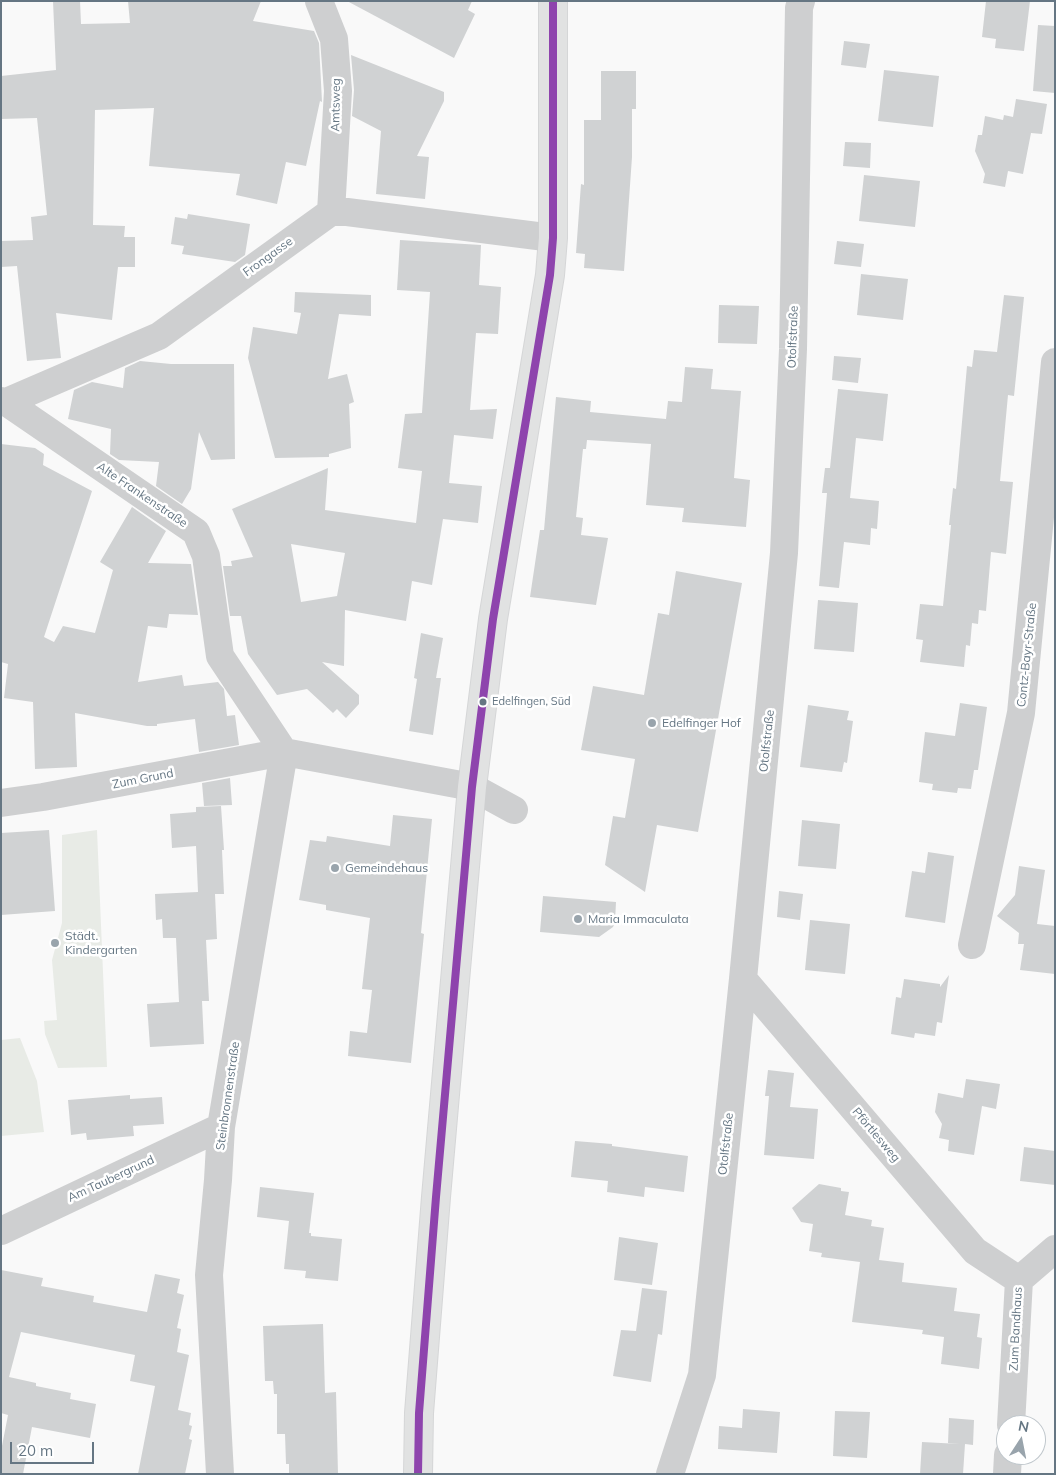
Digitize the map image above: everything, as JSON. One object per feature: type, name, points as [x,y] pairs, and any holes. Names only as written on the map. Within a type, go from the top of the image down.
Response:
[{"type":"main road","points":[[418,1474],[419,1413],[472,787],[493,619],[549,284],[553,238],[553,1]]},
{"type":"street","name":"Amtsweg","points":[[319,1],[334,39],[338,91],[331,212]]},
{"type":"street","name":"Otolfstraße","points":[[670,1474],[702,1375],[744,979],[784,553],[793,349],[799,8],[801,1]]},
{"type":"street","points":[[331,212],[347,212],[553,238]]},
{"type":"street","name":"Frongasse","points":[[4,402],[159,336],[331,212]]},
{"type":"street","name":"Contz-Bayr-Straße","points":[[972,945],[1021,713],[1055,362]]},
{"type":"street","name":"Alte Frankenstraße","points":[[4,402],[196,532],[206,556],[220,656],[284,752]]},
{"type":"street","points":[[284,752],[472,787],[514,810]]},
{"type":"street","name":"Zum Grund","points":[[1,803],[43,797],[284,752]]},
{"type":"street","name":"Steinbronnenstraße","points":[[220,1474],[209,1275],[221,1127],[284,752]]},
{"type":"street","name":"Pförtlesweg","points":[[744,979],[975,1251],[1019,1280]]},
{"type":"street","name":"Am Taubergrund","points":[[1,1231],[221,1127]]},
{"type":"street","name":"Zum Bandhaus","points":[[1012,1415],[1019,1280],[1055,1249]]},
{"type":"shaded area","points":[[97,830],[107,1067],[58,1068],[45,1034],[44,1021],[57,1020],[52,960],[62,923],[62,835]]},
{"type":"shaded area","points":[[20,1038],[37,1081],[44,1132],[1,1136],[1,1040]]},
{"type":"building","points":[[53,1],[80,1],[81,24],[130,23],[128,1],[261,1],[253,21],[314,31],[319,43],[322,102],[320,101],[306,166],[286,162],[277,204],[236,195],[240,174],[149,166],[154,108],[95,110],[93,225],[125,226],[124,237],[135,237],[135,267],[118,267],[112,320],[56,313],[61,358],[27,361],[17,266],[1,267],[1,241],[33,240],[31,217],[47,215],[37,118],[1,119],[1,76],[56,70]]},
{"type":"building","points":[[347,1],[472,1],[468,10],[475,14],[454,58]]},
{"type":"building","points":[[986,1],[1030,1],[1024,51],[995,48],[996,39],[982,37]]},
{"type":"building","points":[[1038,25],[1055,26],[1055,93],[1033,91]]},
{"type":"building","points":[[844,41],[870,44],[866,68],[841,65]]},
{"type":"building","points":[[351,55],[444,92],[444,101],[417,156],[429,157],[425,199],[376,194],[381,131],[352,116],[354,90]]},
{"type":"building","points":[[884,70],[939,76],[933,127],[878,121]]},
{"type":"building","points":[[601,71],[636,71],[636,109],[632,109],[632,157],[624,271],[584,268],[585,254],[576,253],[581,184],[584,185],[584,120],[601,120]]},
{"type":"building","points":[[1016,99],[1047,104],[1042,134],[1031,133],[1023,174],[1008,171],[1005,187],[983,183],[985,174],[975,151],[978,135],[982,135],[985,116],[1003,120],[1004,115],[1013,117]]},
{"type":"building","points":[[845,142],[871,143],[870,168],[843,166]]},
{"type":"building","points":[[864,175],[920,181],[915,227],[859,221]]},
{"type":"building","points":[[188,214],[250,224],[245,255],[235,262],[182,254],[184,246],[171,244],[175,217],[187,219]]},
{"type":"building","points":[[400,240],[481,245],[479,285],[501,287],[498,334],[476,333],[470,410],[497,409],[493,439],[454,435],[449,483],[482,486],[478,523],[443,519],[432,585],[412,581],[406,621],[345,610],[344,666],[322,662],[359,695],[359,704],[346,718],[337,709],[333,713],[307,689],[277,695],[248,654],[241,616],[230,616],[223,566],[232,566],[231,561],[253,557],[232,509],[328,468],[325,510],[416,523],[422,471],[398,468],[405,414],[422,413],[430,292],[397,290]],"holes":[[[291,544],[345,553],[337,596],[301,602]]]},
{"type":"building","points":[[837,241],[864,244],[861,267],[834,264]]},
{"type":"building","points":[[861,274],[908,279],[903,320],[857,315]]},
{"type":"building","points":[[295,292],[371,295],[371,316],[339,314],[328,379],[347,374],[354,402],[349,404],[351,448],[329,454],[329,457],[275,458],[248,358],[253,327],[297,334],[301,313],[294,312]]},
{"type":"building","points":[[1004,295],[1024,297],[1014,396],[1008,395],[1000,481],[1013,482],[1006,554],[991,552],[986,611],[979,610],[978,624],[972,623],[970,646],[966,645],[964,667],[920,662],[923,640],[916,639],[920,604],[943,606],[951,525],[949,525],[953,488],[956,489],[967,366],[972,367],[974,350],[997,352]]},
{"type":"building","points":[[719,305],[759,306],[757,344],[718,343]]},
{"type":"building","points":[[834,356],[861,358],[858,383],[832,380]]},
{"type":"building","points":[[140,361],[171,364],[234,364],[235,459],[211,460],[199,432],[191,489],[182,504],[156,486],[159,462],[119,460],[110,454],[111,429],[68,419],[74,390],[92,382],[123,388],[125,368]]},
{"type":"building","points":[[685,367],[713,369],[711,389],[741,391],[734,478],[750,480],[746,527],[682,522],[684,508],[646,505],[651,444],[587,440],[586,449],[583,449],[576,517],[583,518],[581,535],[608,538],[596,605],[530,597],[540,530],[544,530],[556,397],[591,401],[590,412],[666,419],[668,401],[682,402]]},
{"type":"building","points":[[838,389],[888,394],[883,441],[856,438],[850,498],[879,501],[877,529],[871,528],[870,545],[844,542],[839,588],[819,586],[827,493],[822,493],[825,468],[830,468]]},
{"type":"building","points":[[1,444],[35,448],[44,454],[43,465],[92,491],[44,637],[54,642],[63,626],[95,633],[113,570],[100,562],[132,507],[166,531],[148,563],[191,564],[198,615],[169,614],[167,628],[148,626],[138,682],[182,675],[184,686],[218,682],[224,689],[227,716],[235,715],[239,745],[199,752],[195,719],[147,726],[75,713],[77,767],[35,769],[33,702],[4,698],[8,664],[1,662]]},
{"type":"building","name":"Edelfinger Hof","points":[[676,571],[742,583],[698,832],[657,825],[645,892],[605,865],[613,816],[625,818],[635,759],[581,750],[593,686],[644,695],[658,613],[669,615]]},
{"type":"building","points":[[818,600],[858,603],[854,652],[814,649]]},
{"type":"building","points":[[421,633],[443,638],[436,678],[441,678],[433,735],[409,731],[417,679],[414,678]]},
{"type":"building","points":[[960,703],[987,707],[978,770],[974,770],[971,789],[958,788],[957,793],[932,790],[933,784],[919,782],[925,732],[955,736]]},
{"type":"building","points":[[808,705],[849,711],[847,720],[853,721],[847,763],[844,762],[842,772],[800,767]]},
{"type":"building","points":[[230,778],[232,805],[204,806],[202,783]]},
{"type":"building","points":[[221,806],[224,894],[215,894],[217,939],[206,940],[209,1001],[202,1001],[204,1044],[150,1047],[147,1004],[179,1002],[176,938],[163,938],[162,919],[156,920],[155,894],[198,892],[196,846],[172,848],[170,814],[196,812],[196,807]]},
{"type":"building","points":[[393,815],[432,819],[421,933],[424,934],[411,1063],[348,1056],[350,1031],[367,1033],[372,990],[362,989],[370,918],[326,910],[326,905],[299,900],[310,840],[326,842],[327,836],[390,846]]},
{"type":"building","points":[[802,820],[840,824],[836,869],[798,866]]},
{"type":"building","points":[[49,830],[55,911],[1,915],[1,833]]},
{"type":"building","points":[[928,852],[954,856],[945,923],[905,917],[912,871],[925,873]]},
{"type":"building","points":[[1019,866],[1045,870],[1037,924],[1055,926],[1055,974],[1020,970],[1024,944],[1018,944],[1019,933],[997,916],[1015,895]]},
{"type":"building","points":[[779,891],[803,894],[800,920],[777,917]]},
{"type":"building","name":"Maria Immaculata","points":[[543,896],[616,902],[613,927],[599,937],[540,932]]},
{"type":"building","points":[[810,920],[850,924],[845,974],[805,970]]},
{"type":"building","points":[[949,975],[942,1023],[937,1022],[935,1036],[915,1033],[914,1038],[891,1034],[896,997],[901,998],[904,979],[940,984],[940,987]]},
{"type":"building","points":[[768,1070],[794,1073],[790,1107],[818,1109],[814,1159],[764,1155],[769,1096],[765,1096]]},
{"type":"building","points":[[966,1079],[1000,1084],[996,1109],[982,1106],[974,1155],[948,1151],[949,1140],[939,1138],[942,1124],[935,1112],[938,1093],[963,1098]]},
{"type":"building","points":[[130,1095],[130,1099],[162,1097],[164,1124],[133,1126],[134,1136],[87,1140],[86,1133],[71,1135],[68,1100]]},
{"type":"building","points":[[575,1141],[612,1144],[612,1146],[688,1156],[684,1192],[645,1187],[644,1197],[607,1192],[608,1181],[571,1177]]},
{"type":"building","points":[[1024,1147],[1055,1151],[1055,1185],[1020,1181]]},
{"type":"building","points":[[819,1184],[841,1188],[841,1191],[849,1192],[845,1215],[872,1220],[871,1226],[884,1228],[879,1260],[904,1263],[902,1282],[957,1288],[954,1311],[980,1314],[977,1337],[982,1338],[979,1369],[941,1364],[944,1337],[922,1334],[923,1330],[852,1322],[860,1262],[821,1257],[822,1253],[809,1251],[813,1224],[801,1222],[792,1208]]},
{"type":"building","points":[[260,1187],[314,1193],[309,1233],[311,1233],[311,1236],[342,1239],[338,1281],[305,1278],[306,1271],[284,1269],[289,1221],[257,1217]]},
{"type":"building","points":[[619,1237],[658,1243],[652,1285],[614,1280]]},
{"type":"building","points":[[1,1270],[43,1278],[41,1286],[94,1296],[93,1302],[147,1312],[155,1274],[180,1279],[177,1293],[184,1295],[177,1328],[181,1329],[177,1352],[189,1355],[178,1410],[191,1413],[189,1425],[192,1426],[189,1439],[192,1440],[185,1474],[138,1474],[155,1386],[130,1381],[135,1355],[21,1332],[9,1377],[36,1383],[36,1386],[71,1393],[70,1399],[96,1404],[90,1438],[32,1427],[23,1474],[1,1474],[1,1451],[8,1415],[1,1413]]},
{"type":"building","points":[[642,1288],[667,1291],[662,1335],[658,1334],[651,1382],[613,1376],[621,1330],[636,1331]]},
{"type":"building","points":[[323,1324],[325,1393],[336,1392],[338,1474],[289,1474],[289,1464],[286,1464],[285,1434],[277,1434],[277,1394],[274,1394],[273,1381],[265,1381],[263,1326]]},
{"type":"building","points":[[743,1409],[780,1412],[777,1453],[718,1449],[719,1426],[742,1428]]},
{"type":"building","points":[[835,1411],[870,1412],[867,1458],[833,1456]]},
{"type":"building","points":[[949,1418],[974,1420],[973,1445],[965,1444],[963,1474],[920,1474],[922,1442],[960,1444],[948,1443]]},
{"type":"transit line","points":[[418,1474],[419,1413],[472,787],[493,619],[550,275],[553,238],[553,1]]},
{"type":"place","name":"Edelfingen, Süd","points":[[483,702]]},
{"type":"place","name":"Edelfinger Hof","points":[[652,723]]},
{"type":"place","name":"Gemeindehaus","points":[[335,868]]},
{"type":"place","name":"Maria Immaculata","points":[[578,919]]},
{"type":"place","name":"Städt. Kindergarten","points":[[55,943]]}]
